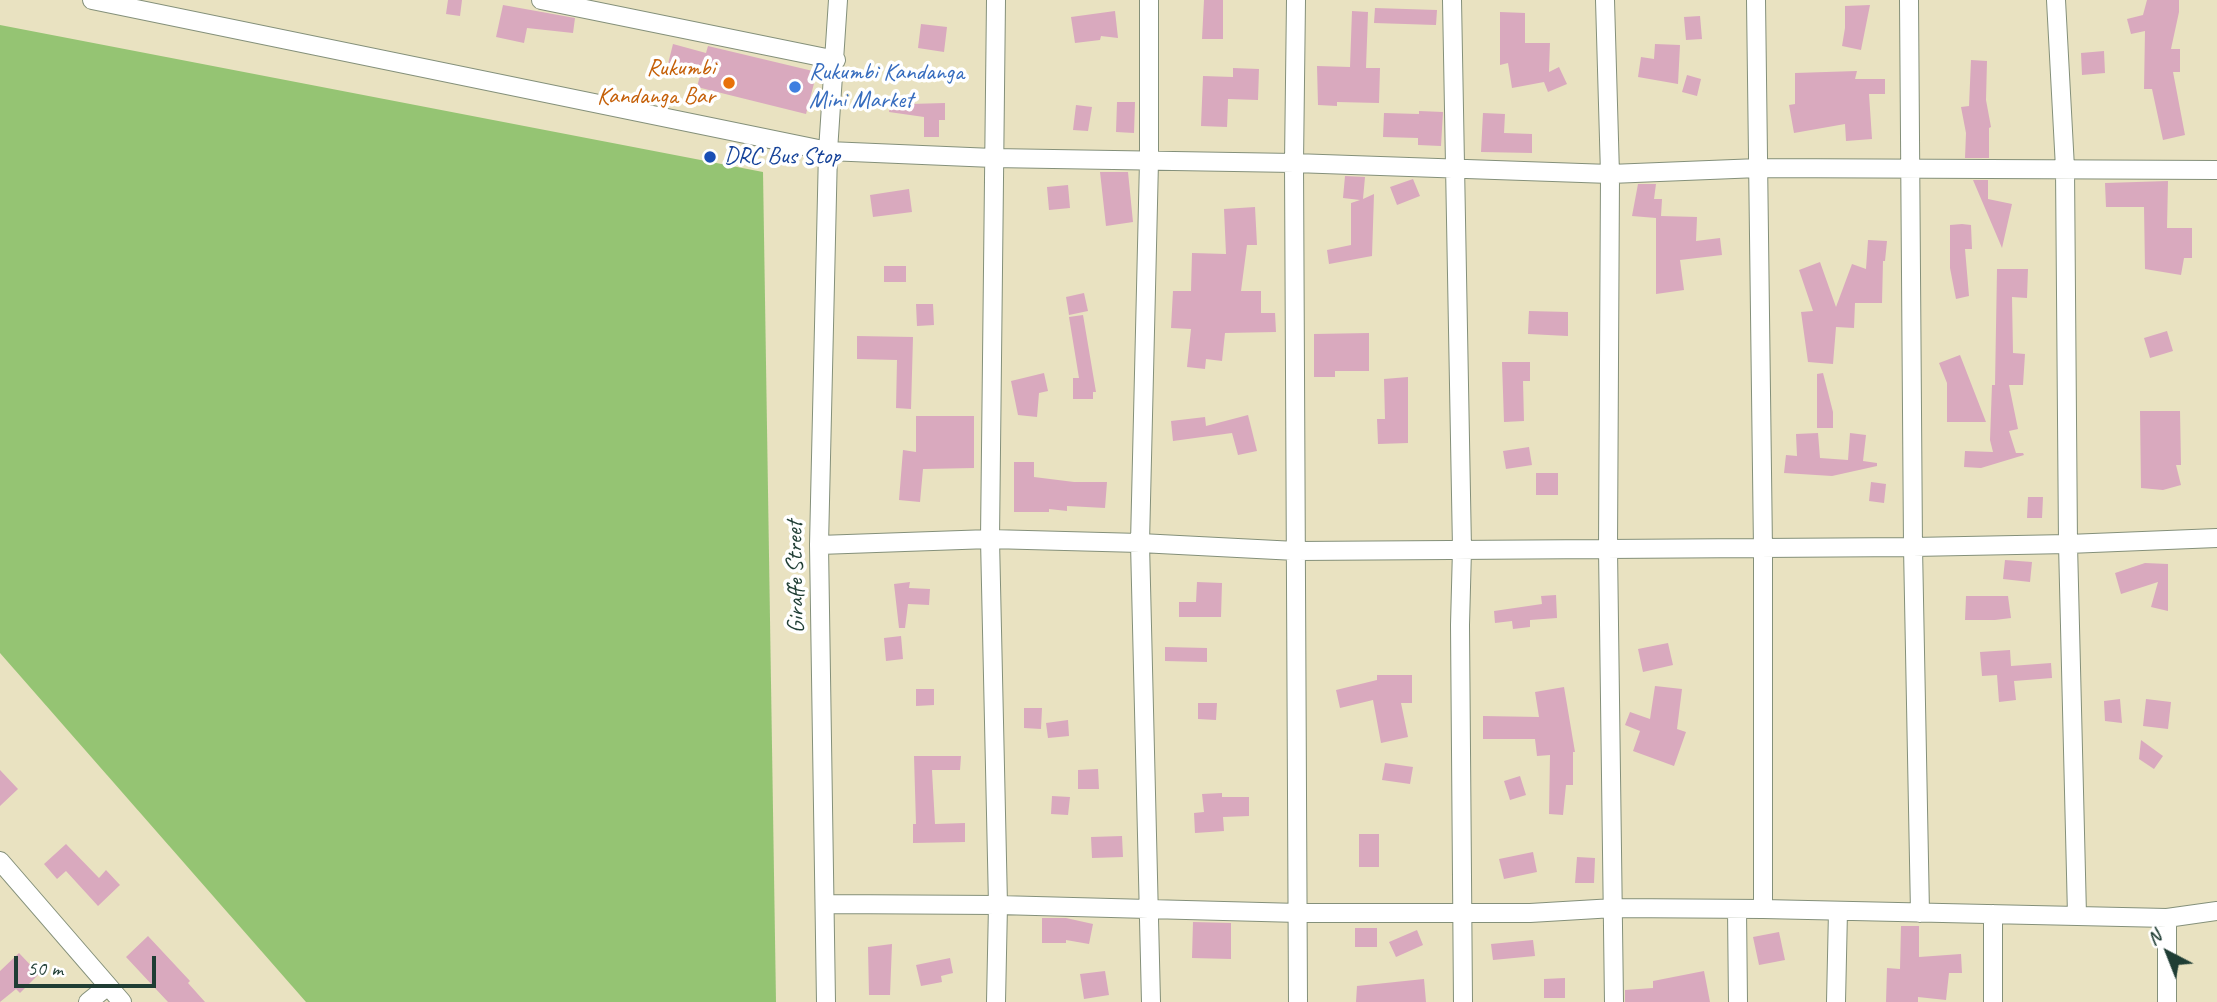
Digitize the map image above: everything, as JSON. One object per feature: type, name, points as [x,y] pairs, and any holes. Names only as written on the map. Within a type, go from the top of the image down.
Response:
[{"type":"street","points":[[92,0],[134,4],[828,151],[993,158],[1293,163],[1609,174],[1759,168],[2217,170]]},
{"type":"street","points":[[541,0],[836,60]]},
{"type":"street","name":"Giraffe Street","points":[[827,1002],[818,545],[828,151],[838,0]]},
{"type":"street","points":[[996,0],[990,540],[998,905],[996,1002]]},
{"type":"street","points":[[1149,0],[1149,161],[1140,543],[1152,1002]]},
{"type":"street","points":[[1296,0],[1293,163],[1298,1002]]},
{"type":"street","points":[[1452,0],[1458,458],[1462,549],[1460,625],[1463,1002]]},
{"type":"street","points":[[1605,0],[1609,174],[1608,548],[1615,1002]]},
{"type":"street","points":[[1756,0],[1763,549],[1763,909]]},
{"type":"street","points":[[1909,0],[1913,547],[1920,913]]},
{"type":"street","points":[[2056,0],[2065,169],[2068,544],[2077,915]]},
{"type":"street","points":[[818,545],[990,540],[1140,543],[1296,551],[1763,549],[2068,544],[2217,538]]},
{"type":"street","points":[[0,861],[122,1002]]},
{"type":"street","points":[[827,904],[998,905],[1298,913],[1530,913],[1614,908],[1763,909],[2167,918],[2217,911]]},
{"type":"street","points":[[1737,909],[1738,1002]]},
{"type":"street","points":[[1836,1002],[1838,911]]},
{"type":"street","points":[[1993,914],[1993,1002]]},
{"type":"street","points":[[2167,918],[2167,1002]]},
{"type":"street","points":[[88,1002],[108,986]]},
{"type":"green space","points":[[0,25],[763,172],[776,1002],[306,1002],[0,653]]},
{"type":"building","points":[[448,0],[462,0],[460,16],[446,14]]},
{"type":"building","points":[[1204,0],[1223,0],[1223,39],[1202,39]]},
{"type":"building","points":[[2147,0],[2179,0],[2171,49],[2180,49],[2180,72],[2173,72],[2185,135],[2163,140],[2152,89],[2144,89],[2145,31],[2131,34],[2127,19],[2143,15]]},
{"type":"building","points":[[503,5],[575,18],[573,33],[527,28],[524,43],[496,37]]},
{"type":"building","points":[[1870,5],[1861,50],[1842,46],[1845,6]]},
{"type":"building","points":[[1375,8],[1437,10],[1436,25],[1374,23]]},
{"type":"building","points":[[1115,11],[1118,38],[1101,36],[1100,40],[1075,43],[1071,17]]},
{"type":"building","points":[[1352,11],[1368,12],[1366,68],[1380,68],[1379,103],[1337,102],[1337,106],[1318,105],[1317,66],[1350,67]]},
{"type":"building","points":[[1500,12],[1525,13],[1525,43],[1550,43],[1549,72],[1559,67],[1567,84],[1548,92],[1544,82],[1512,88],[1508,63],[1500,65]]},
{"type":"building","points":[[1700,16],[1702,39],[1686,40],[1684,17]]},
{"type":"building","points":[[921,24],[947,27],[944,52],[918,48]]},
{"type":"building","points":[[673,44],[706,53],[708,46],[817,72],[806,114],[697,87],[701,72],[668,64]]},
{"type":"building","points":[[1655,44],[1680,45],[1678,84],[1638,77],[1641,57],[1654,59]]},
{"type":"building","points":[[2104,51],[2105,73],[2082,75],[2081,53]]},
{"type":"building","points":[[1971,60],[1987,61],[1986,100],[1991,127],[1989,158],[1965,158],[1966,133],[1961,107],[1969,106]]},
{"type":"building","points":[[1233,68],[1259,69],[1258,100],[1228,99],[1227,127],[1201,126],[1203,76],[1233,77]]},
{"type":"building","points":[[1857,71],[1855,79],[1885,79],[1885,94],[1869,94],[1872,139],[1846,141],[1845,124],[1794,133],[1789,105],[1795,104],[1795,73]]},
{"type":"building","points":[[1687,75],[1701,79],[1697,96],[1682,92]]},
{"type":"building","points":[[892,95],[911,97],[910,104],[945,103],[945,120],[939,120],[939,137],[924,137],[924,117],[889,112]]},
{"type":"building","points":[[1117,102],[1135,102],[1134,133],[1116,132]]},
{"type":"building","points":[[1076,105],[1092,107],[1088,131],[1073,130]]},
{"type":"building","points":[[1419,111],[1443,112],[1441,146],[1418,145],[1418,138],[1383,137],[1384,113],[1419,114]]},
{"type":"building","points":[[1483,113],[1505,114],[1504,133],[1532,134],[1532,153],[1481,152]]},
{"type":"building","points":[[1100,172],[1128,172],[1133,222],[1106,226]]},
{"type":"building","points":[[1345,176],[1365,177],[1363,199],[1374,194],[1372,256],[1329,264],[1327,250],[1351,245],[1351,203],[1360,200],[1343,198]]},
{"type":"building","points":[[1413,179],[1420,196],[1397,205],[1390,187]]},
{"type":"building","points":[[1973,180],[1988,180],[1988,199],[2012,204],[2002,248]]},
{"type":"building","points":[[2168,181],[2167,228],[2192,228],[2192,258],[2184,258],[2181,275],[2145,269],[2144,207],[2106,207],[2105,183]]},
{"type":"building","points":[[1638,184],[1656,184],[1654,199],[1662,199],[1661,216],[1697,217],[1696,241],[1720,238],[1722,255],[1680,260],[1684,290],[1656,294],[1656,218],[1632,216]]},
{"type":"building","points":[[1068,185],[1070,208],[1049,210],[1047,187]]},
{"type":"building","points":[[909,189],[912,212],[873,217],[870,195]]},
{"type":"building","points":[[1255,207],[1257,245],[1247,245],[1241,291],[1261,291],[1261,313],[1275,313],[1276,332],[1225,333],[1222,361],[1206,359],[1205,369],[1187,367],[1191,329],[1171,328],[1173,291],[1191,291],[1192,253],[1226,254],[1224,209]]},
{"type":"building","points":[[1950,225],[1971,225],[1972,249],[1965,249],[1969,296],[1956,299],[1950,268]]},
{"type":"building","points":[[1868,240],[1887,241],[1883,261],[1882,303],[1855,303],[1854,328],[1836,327],[1833,364],[1808,362],[1801,312],[1813,311],[1799,270],[1820,262],[1836,307],[1852,264],[1866,269]]},
{"type":"building","points":[[884,266],[906,266],[906,282],[884,282]]},
{"type":"building","points":[[1997,269],[2028,269],[2027,298],[2012,297],[2013,353],[2025,354],[2023,385],[2009,385],[2018,429],[2009,431],[2016,453],[2024,455],[1981,468],[1964,467],[1965,451],[1993,452],[1990,440],[1992,385],[1995,385]]},
{"type":"building","points":[[1084,293],[1088,311],[1069,315],[1066,297]]},
{"type":"building","points":[[916,304],[933,304],[934,325],[917,326]]},
{"type":"building","points":[[1529,311],[1568,312],[1568,336],[1528,334]]},
{"type":"building","points":[[1083,315],[1096,392],[1093,392],[1093,399],[1073,399],[1073,378],[1079,378],[1069,317]]},
{"type":"building","points":[[2167,331],[2173,351],[2150,358],[2144,338]]},
{"type":"building","points":[[1369,333],[1369,371],[1335,371],[1335,377],[1314,377],[1314,334]]},
{"type":"building","points":[[857,336],[913,337],[911,409],[896,408],[897,360],[857,359]]},
{"type":"building","points":[[1960,355],[1986,422],[1947,422],[1947,383],[1939,363]]},
{"type":"building","points":[[1502,362],[1530,362],[1530,381],[1523,381],[1524,421],[1504,422]]},
{"type":"building","points":[[1044,373],[1048,391],[1039,393],[1037,417],[1018,415],[1011,381]]},
{"type":"building","points":[[1823,373],[1833,412],[1833,428],[1817,428],[1817,374]]},
{"type":"building","points":[[1408,377],[1408,443],[1378,444],[1377,419],[1385,419],[1384,379]]},
{"type":"building","points":[[2140,411],[2180,411],[2181,465],[2176,465],[2181,485],[2163,490],[2141,488]]},
{"type":"building","points":[[1248,415],[1257,451],[1238,455],[1232,433],[1173,441],[1171,421],[1205,417],[1206,426]]},
{"type":"building","points":[[916,416],[974,416],[974,468],[923,469],[920,502],[899,500],[903,450],[916,452]]},
{"type":"building","points":[[1818,433],[1820,458],[1848,460],[1850,433],[1866,435],[1863,461],[1877,463],[1877,466],[1832,476],[1784,473],[1786,455],[1797,456],[1796,434]]},
{"type":"building","points":[[1529,447],[1532,465],[1506,469],[1503,451]]},
{"type":"building","points":[[1014,462],[1034,462],[1034,477],[1074,482],[1107,482],[1105,508],[1067,506],[1067,511],[1049,509],[1049,512],[1014,512]]},
{"type":"building","points":[[1536,473],[1558,473],[1558,495],[1536,495]]},
{"type":"building","points":[[1871,482],[1886,484],[1884,503],[1869,501]]},
{"type":"building","points":[[2028,497],[2043,497],[2042,518],[2027,518]]},
{"type":"building","points":[[2005,560],[2032,562],[2030,582],[2003,579]]},
{"type":"building","points":[[2145,563],[2168,564],[2168,611],[2151,607],[2158,582],[2121,594],[2115,573]]},
{"type":"building","points":[[910,582],[909,588],[930,589],[929,605],[908,604],[905,628],[899,628],[894,584]]},
{"type":"building","points":[[1197,582],[1222,583],[1221,617],[1179,617],[1179,602],[1196,602]]},
{"type":"building","points":[[1556,595],[1557,618],[1530,620],[1530,627],[1513,629],[1512,621],[1495,623],[1494,611],[1542,604],[1541,596]]},
{"type":"building","points":[[1966,596],[2008,596],[2011,618],[1965,620]]},
{"type":"building","points":[[901,636],[903,659],[886,661],[884,638]]},
{"type":"building","points":[[1668,643],[1673,665],[1643,672],[1638,649]]},
{"type":"building","points":[[1165,647],[1207,648],[1207,662],[1165,661]]},
{"type":"building","points":[[2010,650],[2011,666],[2051,663],[2052,678],[2014,681],[2016,700],[1999,702],[1997,675],[1982,676],[1980,652]]},
{"type":"building","points":[[1377,675],[1412,675],[1412,703],[1401,703],[1408,737],[1381,743],[1373,700],[1340,708],[1336,690],[1377,680]]},
{"type":"building","points":[[1655,686],[1682,689],[1677,729],[1686,732],[1674,766],[1633,751],[1640,731],[1625,725],[1630,712],[1650,719]]},
{"type":"building","points":[[1564,687],[1575,752],[1573,785],[1566,785],[1563,815],[1549,814],[1550,755],[1537,756],[1535,739],[1483,739],[1483,716],[1539,717],[1535,692]]},
{"type":"building","points":[[916,689],[934,689],[934,705],[916,706]]},
{"type":"building","points":[[2120,699],[2122,723],[2105,721],[2104,701]]},
{"type":"building","points":[[2146,699],[2171,702],[2168,729],[2143,726]]},
{"type":"building","points":[[1198,703],[1217,703],[1216,720],[1198,719]]},
{"type":"building","points":[[1024,708],[1042,708],[1041,729],[1024,728]]},
{"type":"building","points":[[1068,720],[1069,736],[1048,738],[1046,723]]},
{"type":"building","points":[[2141,740],[2163,756],[2154,769],[2139,759]]},
{"type":"building","points":[[914,756],[961,756],[960,770],[932,770],[935,824],[965,823],[965,842],[913,843],[913,824],[916,824]]},
{"type":"building","points":[[1385,763],[1413,767],[1410,784],[1382,780]]},
{"type":"building","points":[[1098,769],[1099,789],[1078,789],[1078,770]]},
{"type":"building","points":[[0,770],[18,789],[0,806]]},
{"type":"building","points":[[1520,776],[1526,795],[1510,800],[1504,781]]},
{"type":"building","points":[[1222,793],[1222,797],[1249,797],[1249,816],[1223,817],[1224,831],[1195,833],[1194,813],[1204,812],[1202,794]]},
{"type":"building","points":[[1052,796],[1070,797],[1068,815],[1051,814]]},
{"type":"building","points":[[1359,834],[1379,834],[1379,867],[1359,867]]},
{"type":"building","points":[[1122,836],[1123,857],[1092,858],[1091,837]]},
{"type":"building","points":[[66,844],[99,878],[106,870],[120,885],[98,906],[66,871],[57,879],[44,864]]},
{"type":"building","points":[[1533,852],[1537,872],[1504,879],[1499,859]]},
{"type":"building","points":[[1577,857],[1595,858],[1594,883],[1575,883]]},
{"type":"building","points":[[1042,918],[1066,918],[1093,924],[1089,944],[1066,940],[1066,943],[1042,943]]},
{"type":"building","points":[[1193,922],[1231,923],[1231,959],[1192,958]]},
{"type":"building","points":[[1901,926],[1919,926],[1919,957],[1961,954],[1962,973],[1949,973],[1946,1000],[1918,997],[1918,1002],[1886,1002],[1887,968],[1900,969]]},
{"type":"building","points":[[1355,928],[1377,928],[1377,947],[1355,947]]},
{"type":"building","points":[[1417,930],[1423,945],[1396,957],[1389,942]]},
{"type":"building","points":[[1779,932],[1785,960],[1759,965],[1753,937]]},
{"type":"building","points":[[148,936],[190,981],[188,983],[205,1002],[168,1002],[126,957]]},
{"type":"building","points":[[1533,940],[1535,956],[1493,960],[1491,944]]},
{"type":"building","points":[[892,944],[890,995],[869,995],[868,947]]},
{"type":"building","points":[[19,953],[39,974],[20,993],[16,989],[0,1002],[0,971]]},
{"type":"building","points":[[950,958],[953,973],[941,976],[942,982],[921,986],[916,965]]},
{"type":"building","points":[[1105,971],[1109,995],[1084,999],[1080,974]]},
{"type":"building","points":[[1704,971],[1710,1002],[1625,1002],[1625,990],[1653,988],[1653,981]]},
{"type":"building","points":[[1565,978],[1565,998],[1544,998],[1544,979]]},
{"type":"building","points":[[1424,979],[1426,1002],[1356,1002],[1357,986]]},
{"type":"place","name":"Rukumbi Kandanga Bar","points":[[729,83]]},
{"type":"place","name":"Rukumbi Kandanga Mini Market","points":[[795,87]]},
{"type":"place","name":"DRC Bus Stop","points":[[710,157]]}]
